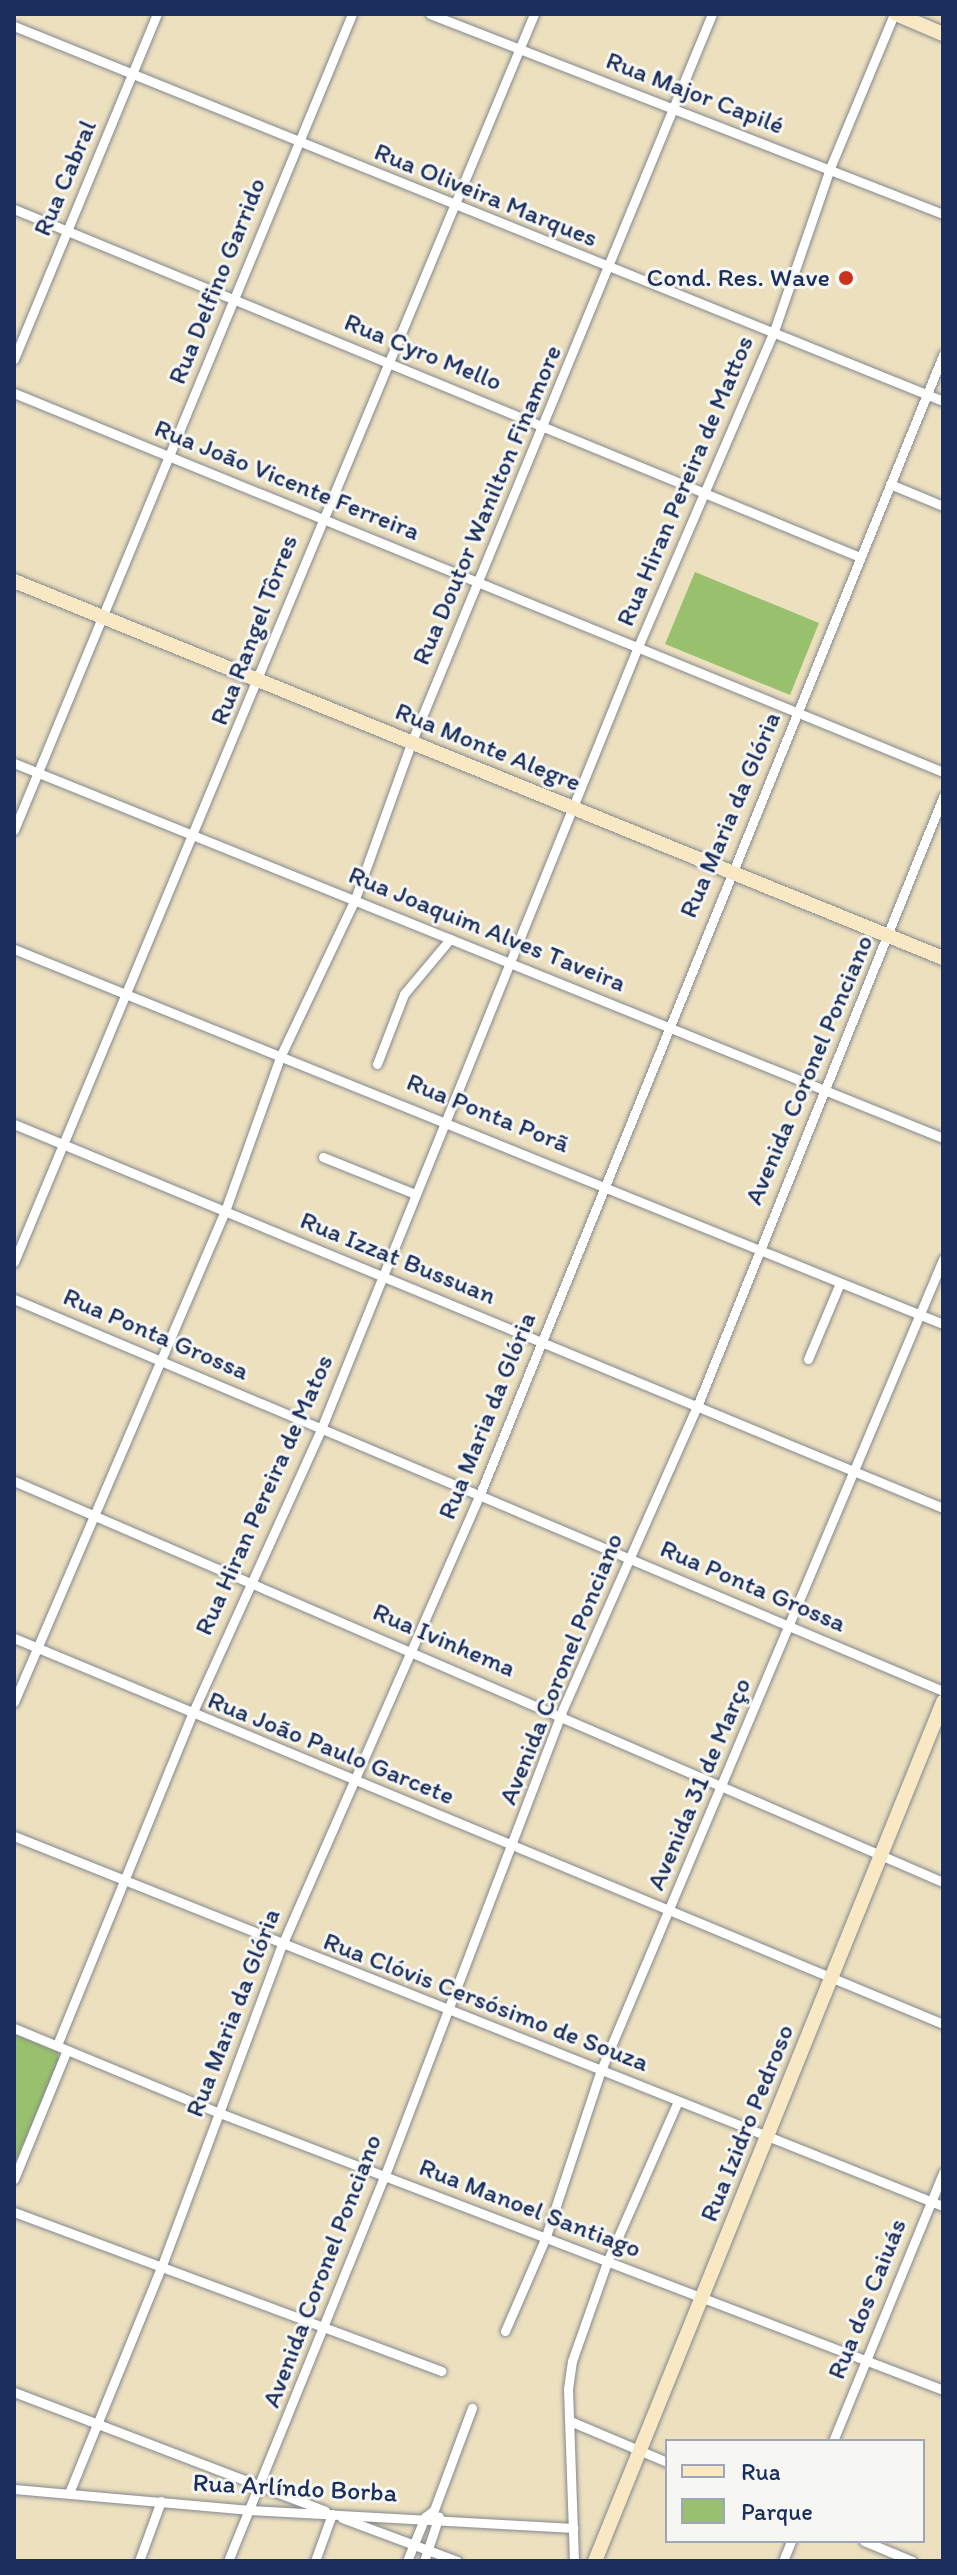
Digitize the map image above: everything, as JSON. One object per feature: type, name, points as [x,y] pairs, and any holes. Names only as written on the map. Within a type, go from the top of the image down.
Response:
[{"type":"street","name":"Rua Cabral","points":[[14,359],[157,14]]},
{"type":"street","name":"Rua Delfino Garrido","points":[[14,830],[235,300],[296,142],[352,14]]},
{"type":"street","name":"Rua Major Capilé","points":[[430,14],[943,214]]},
{"type":"street","name":"Rua Rangel Tôrres","points":[[14,1262],[124,992],[259,681],[322,517],[534,14]]},
{"type":"street","name":"Rua Doutor Wanilton Finamore","points":[[14,1702],[225,1211],[281,1055],[355,899],[412,741],[712,14]]},
{"type":"street","points":[[895,14],[943,34]]},
{"type":"street","name":"Rua Hiran Pereira de Mattos","points":[[510,962],[637,649],[774,331],[830,168],[895,14]]},
{"type":"street","name":"Rua Oliveira Marques","points":[[14,26],[452,206],[774,331],[943,401]]},
{"type":"street","name":"Rua Cyro Mello","points":[[14,209],[388,360],[860,557]]},
{"type":"street","name":"Rua Maria da Glória","points":[[69,2493],[161,2268],[282,1945],[350,1782],[480,1494],[730,870],[943,355]]},
{"type":"street","name":"Rua João Vicente Ferreira","points":[[14,393],[943,772]]},
{"type":"street","points":[[890,484],[943,506]]},
{"type":"street","name":"Rua Monte Alegre","points":[[14,581],[943,958]]},
{"type":"street","name":"Rua Joaquim Alves Taveira","points":[[14,763],[943,1138]]},
{"type":"street","name":"Avenida Coronel Ponciano","points":[[228,2561],[261,2487],[385,2175],[444,2011],[513,1845],[561,1713],[698,1404],[757,1249],[826,1091],[943,797]]},
{"type":"street","points":[[377,1064],[404,994],[450,939]]},
{"type":"street","name":"Rua Ponta Porã","points":[[14,949],[605,1184],[943,1324]]},
{"type":"street","name":"Rua Hiran Pereira de Matos","points":[[14,2179],[125,1881],[192,1714],[321,1429],[381,1274],[510,962]]},
{"type":"street","name":"Rua Izzat Bussuan","points":[[14,1124],[698,1404],[943,1508]]},
{"type":"street","points":[[323,1157],[415,1194]]},
{"type":"street","name":"Avenida 31 de Março","points":[[505,2331],[545,2239],[601,2070],[943,1259]]},
{"type":"street","points":[[808,1359],[840,1283]]},
{"type":"street","name":"Rua Ponta Grossa","points":[[14,1299],[943,1691]]},
{"type":"street","name":"Rua Ivinhema","points":[[14,1481],[561,1713],[943,1882]]},
{"type":"street","name":"Rua João Paulo Garcete","points":[[14,1638],[350,1782],[513,1845],[943,2024]]},
{"type":"street","name":"Rua Izidro Pedroso","points":[[595,2561],[943,1702]]},
{"type":"street","name":"Rua Clóvis Cersósimo de Souza","points":[[14,1836],[444,2011],[943,2206]]},
{"type":"street","name":"Rua Manoel Santiago","points":[[14,2028],[217,2112],[943,2390]]},
{"type":"street","points":[[574,2561],[570,2421],[572,2361],[607,2262],[678,2101]]},
{"type":"street","name":"Rua dos Caiuás","points":[[834,2439],[943,2173]]},
{"type":"street","points":[[14,2212],[441,2371]]},
{"type":"street","points":[[14,2392],[457,2561]]},
{"type":"street","points":[[424,2561],[472,2408]]},
{"type":"street","points":[[570,2421],[665,2461]]},
{"type":"street","name":"Rua Arlíndo Borba","points":[[14,2489],[250,2510],[425,2517]]},
{"type":"street","points":[[139,2561],[161,2501]]},
{"type":"street","points":[[315,2561],[332,2514]]},
{"type":"street","points":[[407,2561],[425,2517],[438,2514],[573,2528]]},
{"type":"street","points":[[869,2543],[912,2561]]},
{"type":"green space","points":[[695,572],[819,623],[790,695],[665,644]]},
{"type":"green space","points":[[14,2034],[58,2052],[59,2060],[14,2166]]},
{"type":"place","name":"Cond. Res. Wave","points":[[846,278]]}]
